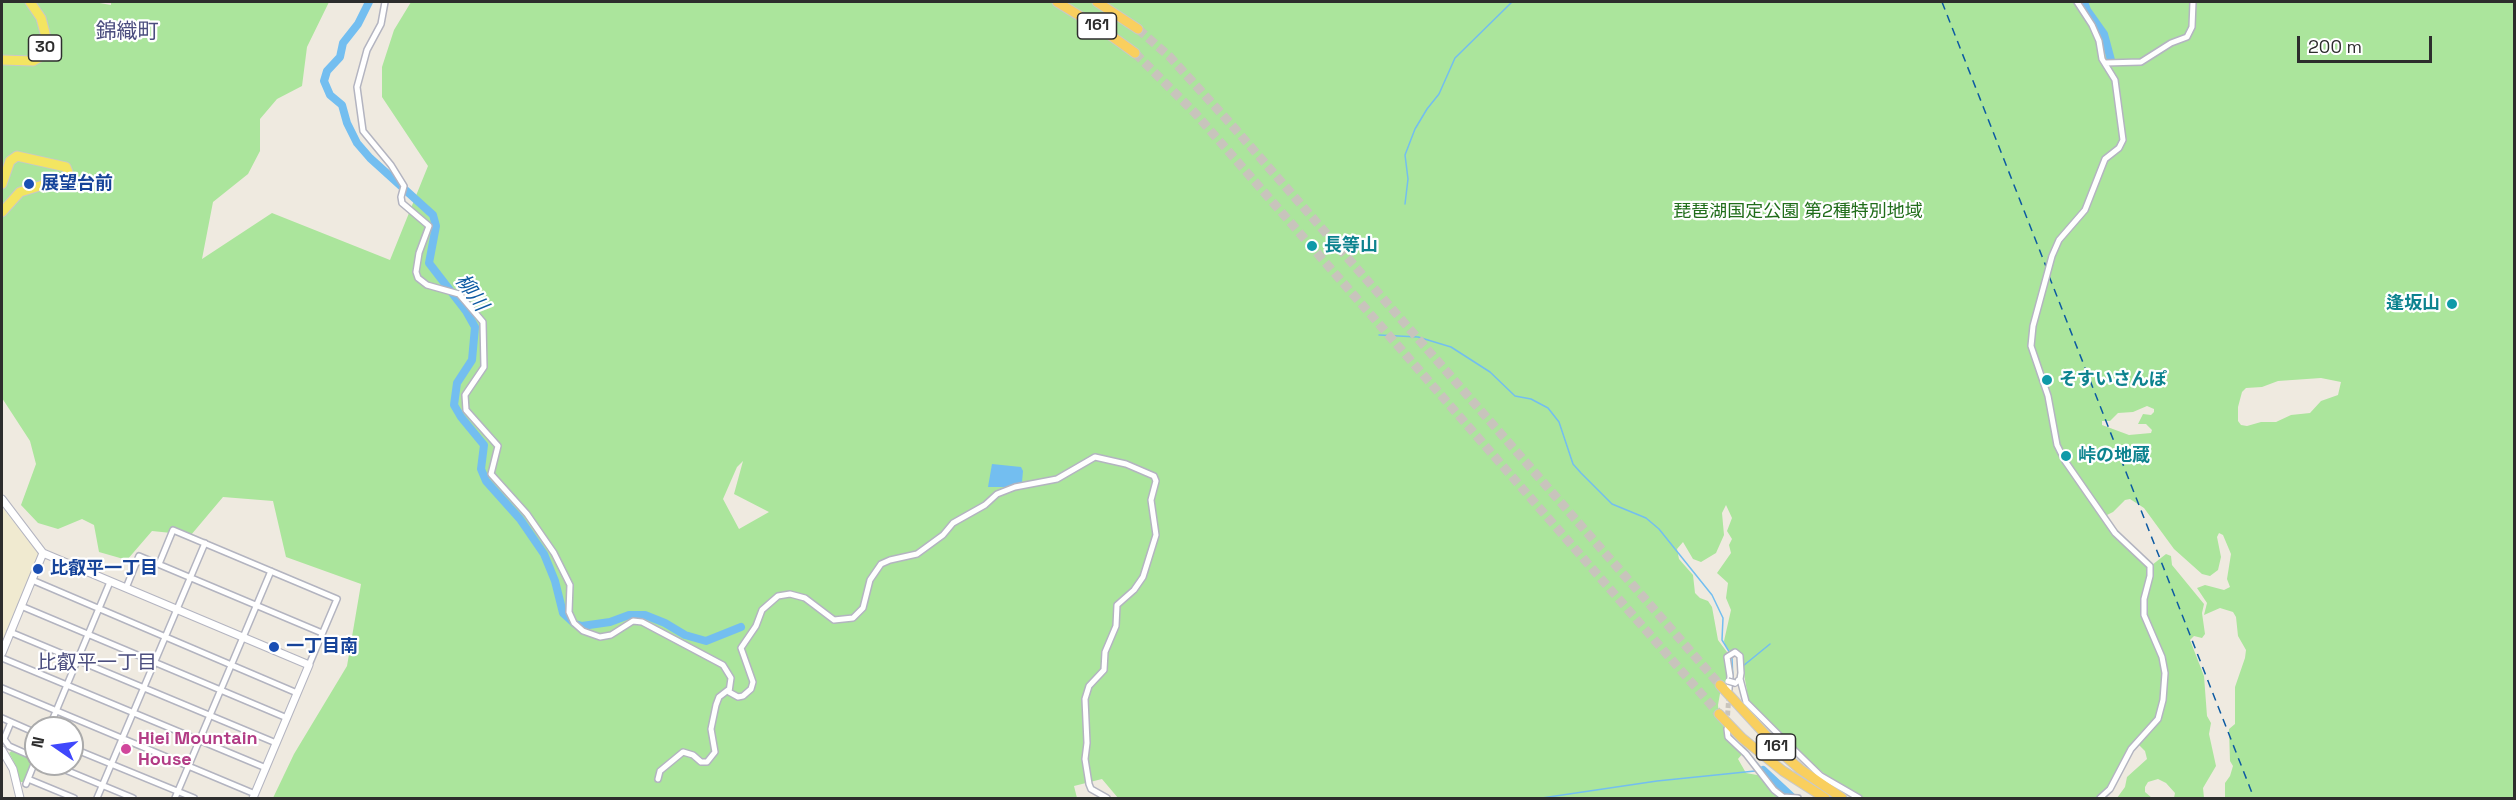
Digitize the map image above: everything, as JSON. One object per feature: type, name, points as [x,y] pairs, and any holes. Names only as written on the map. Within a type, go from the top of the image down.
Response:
[{"type":"highway","name":"161","points":[[1058,2],[1135,53]]},
{"type":"highway","name":"161","points":[[1097,2],[1138,29]]},
{"type":"highway","name":"161","points":[[1726,685],[1785,756],[1842,798]]},
{"type":"highway","name":"161","points":[[1719,714],[1742,738],[1794,779],[1825,798]]},
{"type":"main road","name":"30","points":[[2,60],[27,62],[42,56],[46,46],[45,33],[41,18],[30,2]]},
{"type":"main road","points":[[2,184],[10,161],[17,156],[66,167],[68,172],[66,178],[20,192],[2,212]]},
{"type":"street","points":[[385,2],[381,24],[367,50],[357,87],[363,131],[391,165],[404,186],[402,203],[429,226],[419,253],[416,272],[418,278],[427,285],[459,294],[483,322],[484,366],[465,395],[464,403],[469,416],[498,446],[491,474],[527,514],[554,553],[570,585],[572,595],[569,612],[572,621],[579,628],[595,636],[608,636],[630,622],[642,621],[723,665],[731,678],[728,690],[719,697],[711,729],[716,752],[707,762],[701,762],[693,755],[683,752],[660,771],[658,779]]},
{"type":"street","points":[[2077,2],[2092,25],[2099,41],[2100,54],[2115,80],[2123,140],[2119,148],[2105,159],[2085,210],[2059,240],[2052,256],[2031,342],[2048,396],[2057,445],[2065,461],[2115,533],[2147,561],[2151,572],[2144,615],[2164,665],[2165,689],[2162,710],[2154,724],[2131,750],[2110,789],[2100,798]]},
{"type":"street","points":[[2106,63],[2141,62],[2171,43],[2187,37],[2192,27],[2193,2]]},
{"type":"street","points":[[728,690],[731,694],[740,697],[751,689],[753,677],[741,650],[756,626],[762,610],[778,596],[790,594],[805,598],[834,620],[854,618],[861,612],[870,580],[881,564],[917,554],[943,535],[953,523],[985,505],[997,494],[1015,487],[1057,479],[1095,457],[1115,460],[1154,476],[1156,481],[1151,500],[1156,535],[1143,577],[1134,590],[1117,605],[1116,626],[1105,652],[1104,670],[1089,686],[1085,699],[1087,743],[1084,756],[1089,784],[1091,789],[1107,798]]},
{"type":"street","points":[[2,499],[43,554],[309,664]]},
{"type":"street","points":[[2,688],[189,766],[254,796],[337,599],[173,530],[159,564]]},
{"type":"street","points":[[98,798],[205,543]]},
{"type":"street","points":[[2,653],[43,554]]},
{"type":"street","points":[[126,588],[139,556],[322,633]]},
{"type":"street","points":[[175,798],[271,571]]},
{"type":"street","points":[[32,580],[297,693]]},
{"type":"street","points":[[54,716],[110,582]]},
{"type":"street","points":[[21,606],[287,718]]},
{"type":"street","points":[[10,632],[276,743]]},
{"type":"street","points":[[1726,685],[1730,670],[1726,661],[1731,652],[1737,653],[1740,656],[1738,681],[1746,702],[1821,776],[1859,798]]},
{"type":"street","points":[[2,658],[266,768]]},
{"type":"street","points":[[1726,685],[1738,681]]},
{"type":"street","points":[[2,718],[24,728]]},
{"type":"street","points":[[11,722],[4,739],[9,746],[24,753]]},
{"type":"street","points":[[1727,729],[1728,737],[1746,754],[1774,790],[1794,798]]},
{"type":"street","points":[[2,750],[13,770],[20,798]]},
{"type":"street","points":[[84,753],[194,798]]},
{"type":"street","points":[[29,776],[27,781],[74,798]]},
{"type":"street","points":[[79,776],[134,798]]},
{"type":"shaded area","points":[[2,507],[39,553],[2,647]]},
{"type":"green space","name":"琵琶湖国定公園 第2種特別地域","points":[[2,2],[94,2],[111,5],[111,2],[329,2],[307,47],[302,86],[277,99],[260,119],[260,151],[248,174],[213,202],[202,259],[272,213],[390,260],[428,166],[382,97],[382,67],[394,30],[411,2],[2514,2],[2514,798],[2225,798],[2225,783],[2233,766],[2230,761],[2229,729],[2235,724],[2235,687],[2246,650],[2238,636],[2236,617],[2233,612],[2220,608],[2204,615],[2207,603],[2197,588],[2205,585],[2224,590],[2230,587],[2227,579],[2231,554],[2223,535],[2219,533],[2217,537],[2221,557],[2218,570],[2210,576],[2202,574],[2174,549],[2144,508],[2130,499],[2125,500],[2113,512],[2105,516],[2117,532],[2152,565],[2166,554],[2171,556],[2172,565],[2204,604],[2202,613],[2205,634],[2202,638],[2194,636],[2190,640],[2204,676],[2207,716],[2211,723],[2209,734],[2216,766],[2203,788],[2204,798],[2174,798],[2175,793],[2166,783],[2158,779],[2148,782],[2145,787],[2145,792],[2152,798],[2117,798],[2125,787],[2127,777],[2147,759],[2145,751],[2138,744],[2130,748],[2116,785],[2099,798],[1865,798],[1839,786],[1790,745],[1749,703],[1741,656],[1736,650],[1730,651],[1725,645],[1731,610],[1726,598],[1728,583],[1717,573],[1731,553],[1729,545],[1732,539],[1727,531],[1732,518],[1726,505],[1722,513],[1724,535],[1716,553],[1701,562],[1693,559],[1683,542],[1677,549],[1679,559],[1693,575],[1695,593],[1708,601],[1712,607],[1718,640],[1727,652],[1726,663],[1730,675],[1721,688],[1718,705],[1719,715],[1726,726],[1728,741],[1743,753],[1738,759],[1746,773],[1768,777],[1774,781],[1775,792],[1781,798],[1118,798],[1102,779],[1074,786],[1077,798],[273,798],[294,754],[347,666],[361,584],[286,557],[273,501],[223,497],[191,535],[152,531],[127,560],[99,552],[94,525],[82,519],[58,529],[38,523],[21,505],[36,464],[30,441],[2,398]],"holes":[[[2321,378],[2341,382],[2338,395],[2321,401],[2310,413],[2291,415],[2276,422],[2261,422],[2247,426],[2241,425],[2238,421],[2238,407],[2242,392],[2246,388],[2262,387],[2278,381]],[[2147,406],[2154,409],[2151,415],[2143,414],[2138,424],[2146,424],[2152,430],[2151,433],[2129,435],[2102,425],[2102,421],[2110,421],[2118,413],[2133,412]],[[743,461],[734,494],[769,512],[739,529],[723,499],[737,467]]]},
{"type":"green space","points":[[13,750],[24,755],[24,776],[27,776],[25,782],[20,782],[9,753]]},
{"type":"water","points":[[992,464],[1021,467],[1022,482],[1007,487],[988,487]]},
{"type":"waterway","name":"柳川","points":[[369,2],[358,24],[343,43],[340,57],[327,71],[324,81],[330,95],[342,105],[347,123],[357,143],[370,158],[433,215],[436,226],[429,263],[466,311],[475,327],[472,360],[457,383],[454,405],[484,445],[481,469],[486,481],[520,519],[544,554],[555,581],[563,613],[575,624],[582,626],[610,622],[629,615],[645,615],[685,635],[706,641],[741,627]]},
{"type":"waterway","points":[[1405,204],[1408,179],[1405,155],[1415,129],[1439,94],[1455,58],[1512,2]]},
{"type":"waterway","points":[[2084,2],[2104,34],[2111,60]]},
{"type":"waterway","points":[[1379,335],[1418,337],[1451,347],[1490,372],[1515,396],[1531,399],[1548,408],[1559,422],[1573,464],[1612,504],[1646,518],[1659,529],[1712,595],[1723,618],[1722,640],[1730,653]]},
{"type":"waterway","points":[[1743,666],[1770,644]]},
{"type":"waterway","points":[[1732,658],[1733,680]]},
{"type":"waterway","points":[[1744,748],[1763,770]]},
{"type":"waterway","points":[[1763,770],[1793,798]]},
{"type":"waterway","points":[[1542,798],[1657,781],[1755,771]]},
{"type":"ferry route","points":[[1942,2],[2047,269]]},
{"type":"ferry route","points":[[2049,276],[2254,798]]},
{"type":"tunnel","points":[[1138,29],[1170,57],[1230,123],[1720,685]]},
{"type":"tunnel","points":[[1135,53],[1195,113],[1719,714]]},
{"type":"tunnel","points":[[1727,723],[1729,694]]},
{"type":"place","name":"展望台前","points":[[29,184]]},
{"type":"place","name":"長等山","points":[[1312,246]]},
{"type":"place","name":"逢坂山","points":[[2452,304]]},
{"type":"place","name":"そすいさんぽ","points":[[2047,380]]},
{"type":"place","name":"峠の地蔵","points":[[2066,456]]},
{"type":"place","name":"比叡平一丁目","points":[[38,569]]},
{"type":"place","name":"一丁目南","points":[[274,647]]},
{"type":"place","name":"Hiei Mountain House","points":[[126,749]]},
{"type":"district","name":"錦織町","points":[[127,32]]},
{"type":"district","name":"比叡平一丁目","points":[[97,664]]}]
